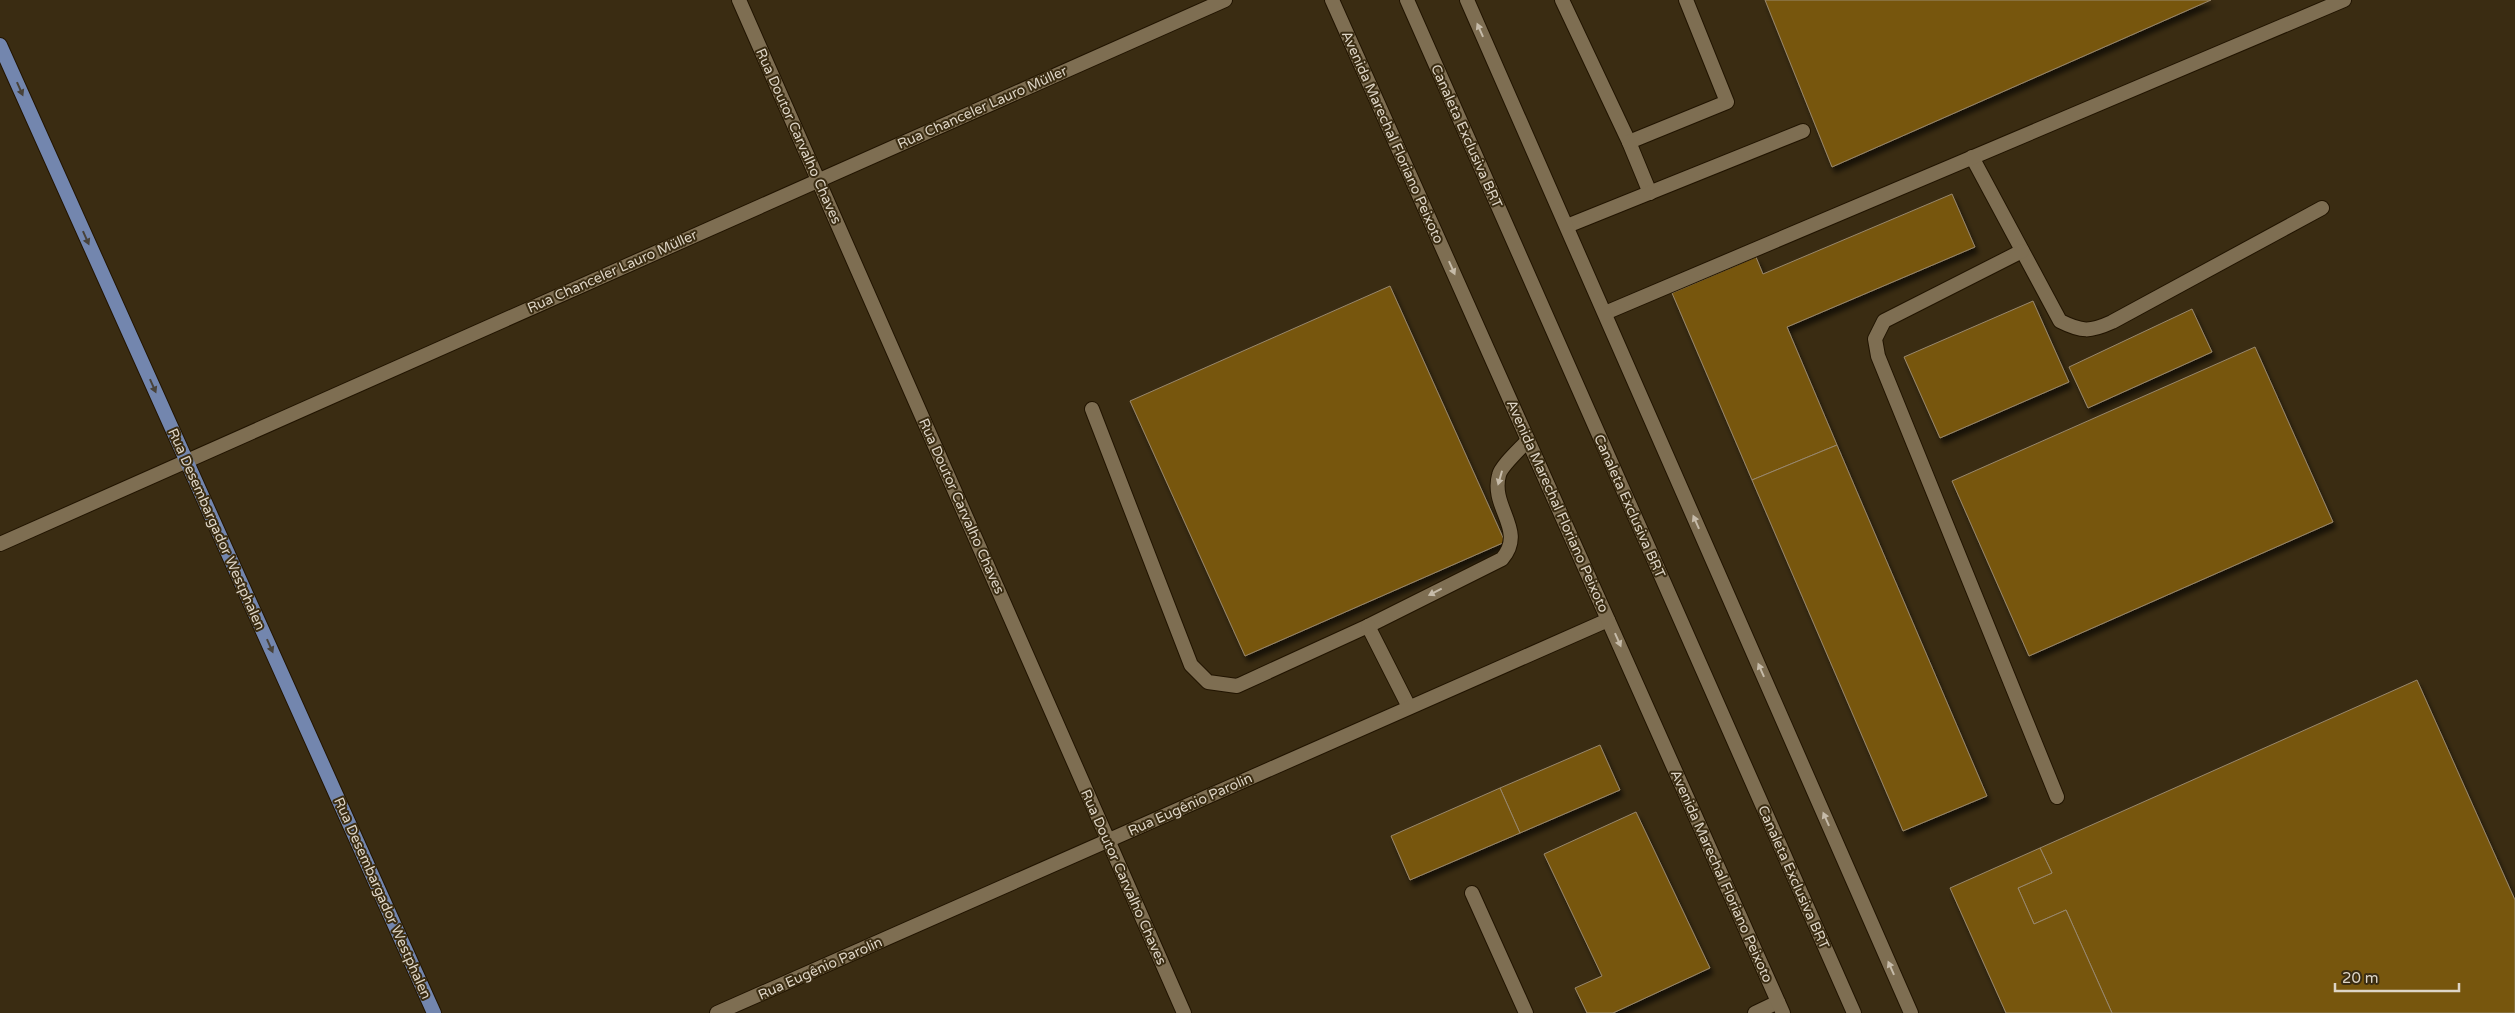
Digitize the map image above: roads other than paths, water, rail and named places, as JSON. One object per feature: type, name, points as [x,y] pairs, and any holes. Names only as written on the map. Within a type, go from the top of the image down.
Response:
[{"type":"main road","name":"Rua Desembargador Westphalen","points":[[0,45],[434,1013]]},
{"type":"street","name":"Rua Doutor Carvalho Chaves","points":[[739,0],[1184,1013]]},
{"type":"street","name":"Rua Chanceler Lauro Müller","points":[[0,544],[1225,0]]},
{"type":"street","name":"Avenida Marechal Floriano Peixoto","points":[[1332,0],[1781,1008]]},
{"type":"street","name":"Canaleta Exclusiva BRT","points":[[1407,0],[1854,1013]]},
{"type":"street","points":[[1467,0],[1910,1013]]},
{"type":"street","points":[[1562,0],[1629,142],[1650,193]]},
{"type":"street","points":[[1629,142],[1727,102],[1686,0]]},
{"type":"street","points":[[1605,312],[2344,0]]},
{"type":"street","points":[[1567,226],[1803,131]]},
{"type":"street","points":[[1972,157],[2060,321],[2074,328],[2094,330],[2322,208]]},
{"type":"street","points":[[2022,251],[1884,322],[1875,338],[1878,356],[2056,797]]},
{"type":"street","points":[[1092,409],[1191,665],[1208,682],[1237,686],[1368,626],[1502,559],[1511,548],[1512,531],[1500,502],[1497,488],[1499,473],[1528,440]]},
{"type":"street","name":"Rua Eugênio Parolin","points":[[717,1013],[1608,620]]},
{"type":"street","points":[[1368,626],[1409,707]]},
{"type":"street","points":[[1472,893],[1526,1013]]},
{"type":"street","points":[[1755,1013],[1781,1008]]}]
